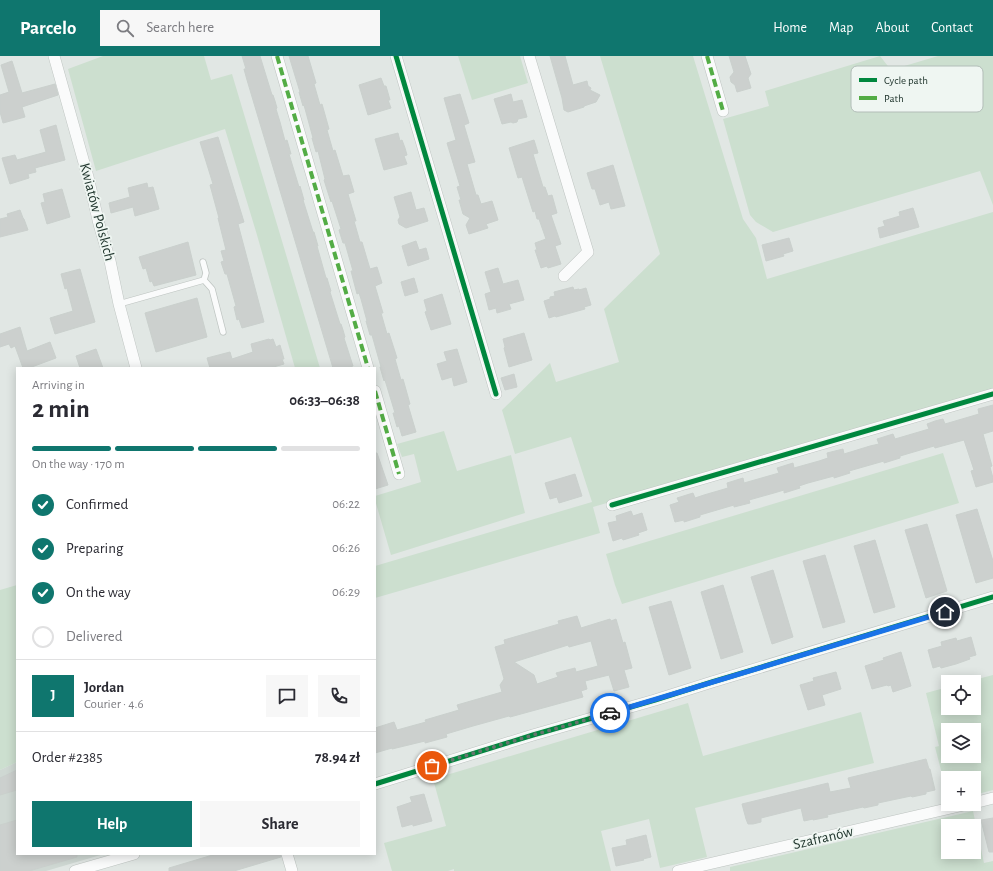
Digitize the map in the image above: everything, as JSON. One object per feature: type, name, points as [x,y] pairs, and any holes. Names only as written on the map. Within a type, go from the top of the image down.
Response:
[{"type":"street","name":"Kwiatów Polskich","points":[[54,56],[88,177],[136,367]]},
{"type":"street","points":[[277,56],[368,367]]},
{"type":"street","points":[[396,56],[496,394]]},
{"type":"street","points":[[529,56],[588,252],[564,276]]},
{"type":"street","points":[[707,56],[723,111]]},
{"type":"street","points":[[376,394],[399,474]]},
{"type":"street","points":[[612,505],[993,394]]},
{"type":"street","points":[[376,784],[993,597]]},
{"type":"street","points":[[981,801],[993,798]]},
{"type":"street","name":"Szafranów","points":[[678,871],[941,810]]},
{"type":"street","points":[[75,871],[131,855]]},
{"type":"street","points":[[286,855],[292,871]]},
{"type":"lane","points":[[203,262],[206,273],[204,280]]},
{"type":"lane","points":[[119,304],[204,280]]},
{"type":"lane","points":[[204,280],[212,289],[223,332]]},
{"type":"shaded area","points":[[16,762],[16,855],[101,855],[46,871],[0,871],[0,770]]},
{"type":"green space","points":[[103,56],[204,56],[211,80],[232,74],[320,367],[295,367],[225,129],[96,171],[68,69]]},
{"type":"green space","points":[[458,56],[520,56],[528,83],[472,100]]},
{"type":"green space","points":[[600,56],[693,56],[743,219],[756,238],[767,279],[993,212],[993,390],[593,507],[600,533],[376,598],[376,566],[592,502],[571,437],[515,454],[502,410],[550,363],[556,382],[619,362],[604,309],[660,254]]},
{"type":"green space","points":[[880,56],[888,66],[851,66],[851,112],[983,112],[983,66],[904,66],[938,56],[993,56],[993,205],[980,171],[773,232],[756,222],[750,215],[723,119],[769,106],[765,91]]},
{"type":"green space","points":[[444,431],[457,471],[511,455],[525,513],[391,555],[376,503],[376,496],[421,482],[414,454],[402,457],[397,444]]},
{"type":"green space","points":[[943,453],[959,503],[622,604],[606,554]]},
{"type":"green space","points":[[16,585],[16,762],[0,770],[0,590]]},
{"type":"green space","points":[[993,675],[993,790],[981,793],[981,771],[941,771],[935,747],[939,746],[926,693],[941,689],[941,715],[981,715],[981,678]]},
{"type":"green space","points":[[688,703],[703,756],[861,712],[874,763],[695,808],[707,857],[660,868],[649,819],[601,831],[611,871],[454,871],[454,869],[448,871],[392,871],[384,843],[446,826],[433,779]]},
{"type":"green space","points":[[973,811],[975,819],[941,819],[941,859],[981,859],[981,849],[984,863],[993,861],[993,871],[730,871],[730,867]]},
{"type":"building","points":[[242,56],[260,56],[275,101],[285,141],[287,140],[291,154],[289,154],[314,232],[326,278],[331,291],[330,292],[353,366],[333,367],[247,80],[244,69],[246,69]]},
{"type":"building","points":[[289,56],[308,56],[316,83],[314,84],[320,105],[322,104],[329,129],[327,130],[333,151],[335,150],[343,176],[349,175],[354,192],[348,194],[356,221],[354,221],[370,269],[377,267],[382,283],[375,286],[383,313],[381,313],[387,334],[389,333],[397,358],[395,359],[401,380],[403,379],[410,404],[408,405],[416,432],[402,436],[399,426],[397,427],[393,413],[395,413],[385,380],[384,381],[372,335],[370,335],[361,299],[359,293],[357,294],[351,271],[353,271],[345,243],[343,243],[339,230],[341,229],[324,180],[318,151],[316,152]]},
{"type":"building","points":[[550,56],[565,56],[573,85],[587,81],[588,86],[591,88],[590,90],[600,95],[596,102],[568,112],[564,110]]},
{"type":"building","points":[[729,56],[745,56],[751,74],[748,78],[751,88],[737,92],[735,85],[731,82],[730,77],[734,72]]},
{"type":"building","points":[[12,61],[22,93],[55,84],[58,95],[22,107],[25,117],[3,123],[0,112],[0,95],[9,92],[1,65]]},
{"type":"building","points":[[381,78],[384,86],[386,86],[391,108],[368,115],[359,85]]},
{"type":"building","points":[[460,94],[469,123],[464,125],[475,162],[467,164],[476,195],[478,195],[481,204],[492,201],[498,220],[486,224],[488,228],[469,234],[466,225],[470,218],[463,214],[457,187],[460,186],[447,143],[456,140],[444,98]]},
{"type":"building","points":[[511,94],[513,102],[522,100],[527,117],[518,119],[517,122],[502,124],[494,99]]},
{"type":"building","points":[[56,125],[65,160],[35,168],[36,172],[28,174],[29,178],[10,184],[2,158],[15,155],[17,160],[46,152],[40,130]]},
{"type":"building","points":[[398,133],[400,141],[402,140],[405,148],[407,155],[404,156],[407,164],[384,170],[375,139]]},
{"type":"building","points":[[218,137],[244,222],[238,224],[264,322],[242,328],[239,319],[237,320],[234,307],[236,306],[227,274],[225,274],[221,262],[224,261],[221,251],[226,250],[210,185],[213,184],[200,142]]},
{"type":"building","points":[[534,140],[538,153],[533,154],[543,187],[545,187],[548,196],[552,195],[557,213],[551,215],[561,244],[555,246],[561,264],[548,268],[547,266],[541,268],[535,250],[537,250],[535,243],[546,239],[539,219],[537,219],[535,211],[533,212],[522,177],[518,178],[509,148]]},
{"type":"building","points":[[613,165],[625,206],[611,209],[609,202],[600,205],[595,189],[592,189],[587,173]]},
{"type":"building","points":[[147,183],[148,188],[153,187],[159,209],[135,216],[133,207],[111,213],[109,203],[130,197],[128,188]]},
{"type":"building","points":[[62,189],[70,217],[47,224],[41,203],[45,202],[43,194]]},
{"type":"building","points":[[411,192],[416,210],[424,208],[428,221],[406,228],[399,224],[398,220],[400,217],[394,197]]},
{"type":"building","points":[[913,208],[919,227],[880,238],[878,228],[885,226],[883,221],[900,216],[899,212]]},
{"type":"building","points":[[20,210],[28,230],[0,237],[0,219],[8,217],[7,214]]},
{"type":"building","points":[[789,238],[793,251],[783,254],[784,256],[766,261],[762,245]]},
{"type":"building","points":[[416,241],[419,250],[426,248],[429,259],[408,266],[402,246]]},
{"type":"building","points":[[188,242],[196,275],[154,286],[152,281],[150,282],[146,268],[143,269],[139,257]]},
{"type":"building","points":[[498,268],[503,284],[518,280],[524,300],[509,304],[511,309],[497,313],[496,308],[489,310],[485,294],[491,292],[485,272]]},
{"type":"building","points":[[80,269],[95,322],[55,334],[50,318],[73,311],[67,288],[65,289],[61,274]]},
{"type":"building","points":[[414,278],[418,292],[405,296],[401,282]]},
{"type":"building","points":[[573,287],[574,290],[586,288],[591,305],[584,307],[585,309],[549,318],[544,301],[555,296],[554,292]]},
{"type":"building","points":[[442,294],[451,324],[431,330],[425,312],[427,311],[424,300]]},
{"type":"building","points":[[197,298],[207,337],[156,352],[145,313]]},
{"type":"building","points":[[20,327],[27,351],[50,342],[56,358],[32,367],[23,367],[15,346],[11,348],[9,344],[0,347],[0,334]]},
{"type":"building","points":[[524,333],[532,360],[509,367],[503,339]]},
{"type":"building","points":[[273,339],[276,347],[280,345],[284,364],[274,367],[210,367],[207,358],[230,352],[232,359],[253,352],[251,344]]},
{"type":"building","points":[[96,349],[103,367],[80,367],[76,356]]},
{"type":"building","points":[[457,349],[467,382],[454,386],[452,377],[442,380],[437,364],[447,361],[444,352]]},
{"type":"building","points":[[514,374],[517,387],[505,390],[501,378]]},
{"type":"building","points":[[993,405],[993,431],[983,434],[992,466],[990,467],[993,482],[976,487],[971,471],[974,470],[964,440],[935,448],[934,446],[900,456],[900,458],[884,463],[884,461],[849,471],[850,473],[834,478],[834,476],[808,483],[799,486],[800,488],[784,493],[784,490],[749,500],[750,503],[734,507],[734,505],[700,515],[700,517],[684,522],[684,520],[675,522],[670,505],[679,502],[677,498],[693,493],[695,498],[728,488],[727,483],[743,478],[744,483],[779,473],[777,468],[793,463],[794,468],[819,461],[828,458],[827,453],[843,449],[844,454],[879,444],[877,439],[893,434],[895,439],[929,429],[927,424],[935,421],[943,419],[945,424],[979,414],[978,409]]},
{"type":"building","points":[[376,453],[377,453],[388,485],[376,489]]},
{"type":"building","points":[[575,474],[582,496],[559,503],[557,497],[550,499],[545,483]]},
{"type":"building","points":[[977,509],[993,561],[993,578],[976,583],[956,515]]},
{"type":"building","points":[[631,511],[633,516],[642,513],[647,530],[638,533],[639,535],[623,540],[622,538],[613,541],[608,523],[617,521],[616,516]]},
{"type":"building","points":[[927,524],[947,591],[926,598],[905,530]]},
{"type":"building","points":[[875,540],[895,607],[874,613],[854,546]]},
{"type":"building","points":[[825,555],[845,622],[823,628],[803,561]]},
{"type":"building","points":[[773,570],[793,637],[772,644],[751,577]]},
{"type":"building","points":[[723,585],[743,652],[721,659],[701,592]]},
{"type":"building","points":[[671,601],[691,668],[669,675],[649,607]]},
{"type":"building","points":[[577,616],[581,628],[610,619],[611,621],[616,619],[623,643],[625,642],[632,668],[624,670],[629,687],[614,691],[609,675],[585,681],[587,689],[581,691],[583,697],[473,726],[446,734],[447,737],[425,743],[425,741],[376,753],[376,728],[394,722],[397,730],[426,722],[425,720],[459,710],[457,705],[502,692],[500,685],[504,679],[495,647],[505,644],[504,640],[559,624],[558,621]],"holes":[[[591,641],[598,666],[576,672],[575,668],[556,673],[558,677],[537,684],[534,675],[514,662],[568,645],[569,647]]]},
{"type":"building","points":[[971,637],[976,655],[956,664],[941,668],[940,666],[933,668],[928,650],[942,646],[941,642],[956,638],[957,641]]},
{"type":"building","points":[[901,652],[911,686],[893,692],[891,685],[872,689],[865,666],[884,660],[883,658]]},
{"type":"building","points":[[836,672],[841,689],[822,695],[825,705],[808,710],[800,685],[814,681],[813,678]]},
{"type":"building","points":[[926,759],[935,790],[926,792],[926,794],[878,803],[878,805],[827,815],[828,817],[813,820],[804,821],[801,808],[761,818],[761,822],[753,824],[748,824],[746,819],[742,804],[828,783],[830,792],[851,788],[848,778]]},
{"type":"building","points":[[16,770],[16,790],[0,795],[0,778]]},
{"type":"building","points":[[424,794],[432,821],[402,827],[397,807],[412,802],[410,797]]},
{"type":"building","points":[[993,818],[993,852],[989,852],[981,820]]},
{"type":"building","points":[[16,820],[16,855],[77,855],[77,857],[29,871],[0,871],[0,825]]},
{"type":"building","points":[[646,835],[651,857],[616,866],[612,848],[627,845],[626,840]]},
{"type":"building","points":[[213,855],[280,855],[281,857],[234,871],[169,871],[169,868]]},
{"type":"marked path","points":[[277,56],[368,367]]},
{"type":"marked path","points":[[707,56],[723,111]]},
{"type":"marked path","points":[[376,394],[399,474]]},
{"type":"cycle path","points":[[396,56],[496,394]]},
{"type":"cycle path","points":[[612,505],[993,394]]},
{"type":"cycle path","points":[[376,784],[993,597]]},
{"type":"way so far","points":[[432,766],[610,713]]},
{"type":"route","points":[[610,713],[945,612]]}]
